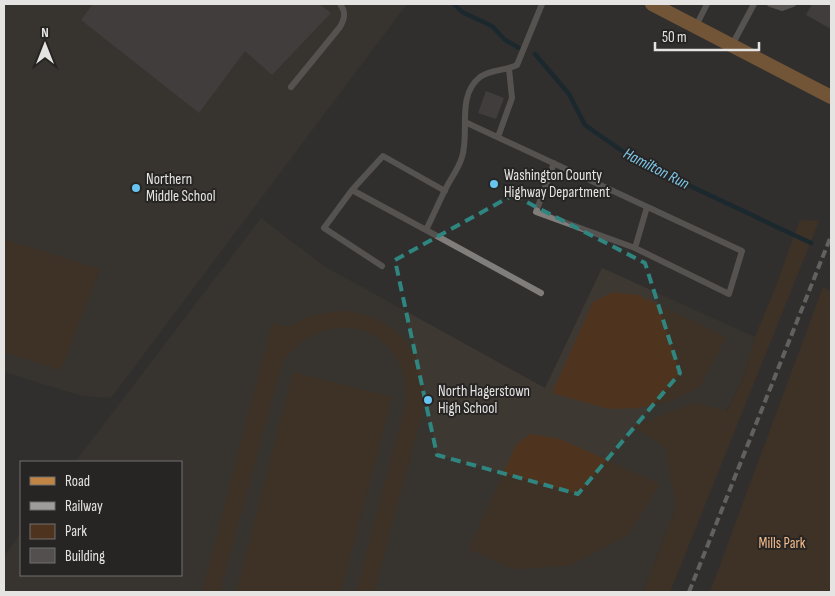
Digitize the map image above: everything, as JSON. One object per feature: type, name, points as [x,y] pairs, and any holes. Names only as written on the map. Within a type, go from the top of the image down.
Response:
[{"type":"main road","points":[[658,6],[831,97]]},
{"type":"lane","points":[[291,87],[345,19],[340,4]]},
{"type":"lane","points":[[426,230],[462,158],[467,133],[464,110],[472,88],[481,77],[499,69],[509,69],[517,65],[542,4]]},
{"type":"lane","points":[[696,26],[707,4]]},
{"type":"lane","points":[[732,45],[754,4]]},
{"type":"lane","points":[[770,4],[782,8],[793,4]]},
{"type":"lane","points":[[498,137],[512,98],[509,69]]},
{"type":"lane","points":[[466,122],[554,163],[647,207],[742,251],[729,294],[635,248],[536,212],[554,163]]},
{"type":"lane","points":[[382,266],[324,228],[352,190],[382,156],[444,191]]},
{"type":"lane","points":[[352,190],[541,293]]},
{"type":"lane","points":[[635,248],[647,207]]},
{"type":"highlighted area","points":[[513,195],[645,263],[680,373],[578,494],[437,455],[395,260]]},
{"type":"shaded area","name":"Northern Middle School","points":[[4,4],[407,4],[111,398],[82,396],[4,372]]},
{"type":"shaded area","name":"North Hagerstown High School","points":[[261,218],[324,266],[545,388],[602,268],[755,337],[743,379],[676,507],[643,592],[4,592],[4,556],[20,534],[20,576],[182,576],[182,461],[76,461]]},
{"type":"green space","points":[[800,220],[819,221],[670,592],[643,592],[676,507],[665,448],[633,426],[694,403],[727,411],[743,379],[755,337]]},
{"type":"green space","points":[[4,239],[100,269],[61,370],[4,352]]},
{"type":"green space","name":"Mills Park","points":[[823,287],[831,292],[831,592],[710,592]]},
{"type":"green space","points":[[613,292],[638,295],[726,337],[700,387],[669,402],[637,408],[609,409],[552,393],[593,302]]},
{"type":"green space","points":[[336,311],[357,313],[375,319],[391,328],[404,340],[414,355],[421,372],[424,392],[422,413],[374,592],[356,592],[404,410],[405,382],[397,360],[384,343],[366,332],[345,328],[322,331],[301,343],[282,363],[221,592],[202,592],[272,323],[288,327],[310,316]]},
{"type":"green space","points":[[293,372],[392,397],[341,592],[236,592]]},
{"type":"green space","points":[[530,434],[560,439],[660,484],[628,535],[569,566],[512,569],[469,549],[516,445]]},
{"type":"building","points":[[93,4],[319,4],[331,13],[272,75],[245,51],[199,113],[81,20]]},
{"type":"building","points":[[812,4],[831,4],[831,29],[806,15]]},
{"type":"building","points":[[486,91],[504,98],[496,119],[478,113]]},
{"type":"waterway","name":"Hamilton Run","points":[[454,4],[462,12],[492,26],[505,40],[519,48]]},
{"type":"waterway","name":"Hamilton Run","points":[[535,54],[569,94],[585,125],[635,160],[811,243]]},
{"type":"railway","points":[[689,592],[831,236]]},
{"type":"place","name":"Washington County Highway Department","points":[[494,184]]},
{"type":"place","name":"Northern Middle School","points":[[136,188]]},
{"type":"place","name":"North Hagerstown High School","points":[[428,400]]}]
